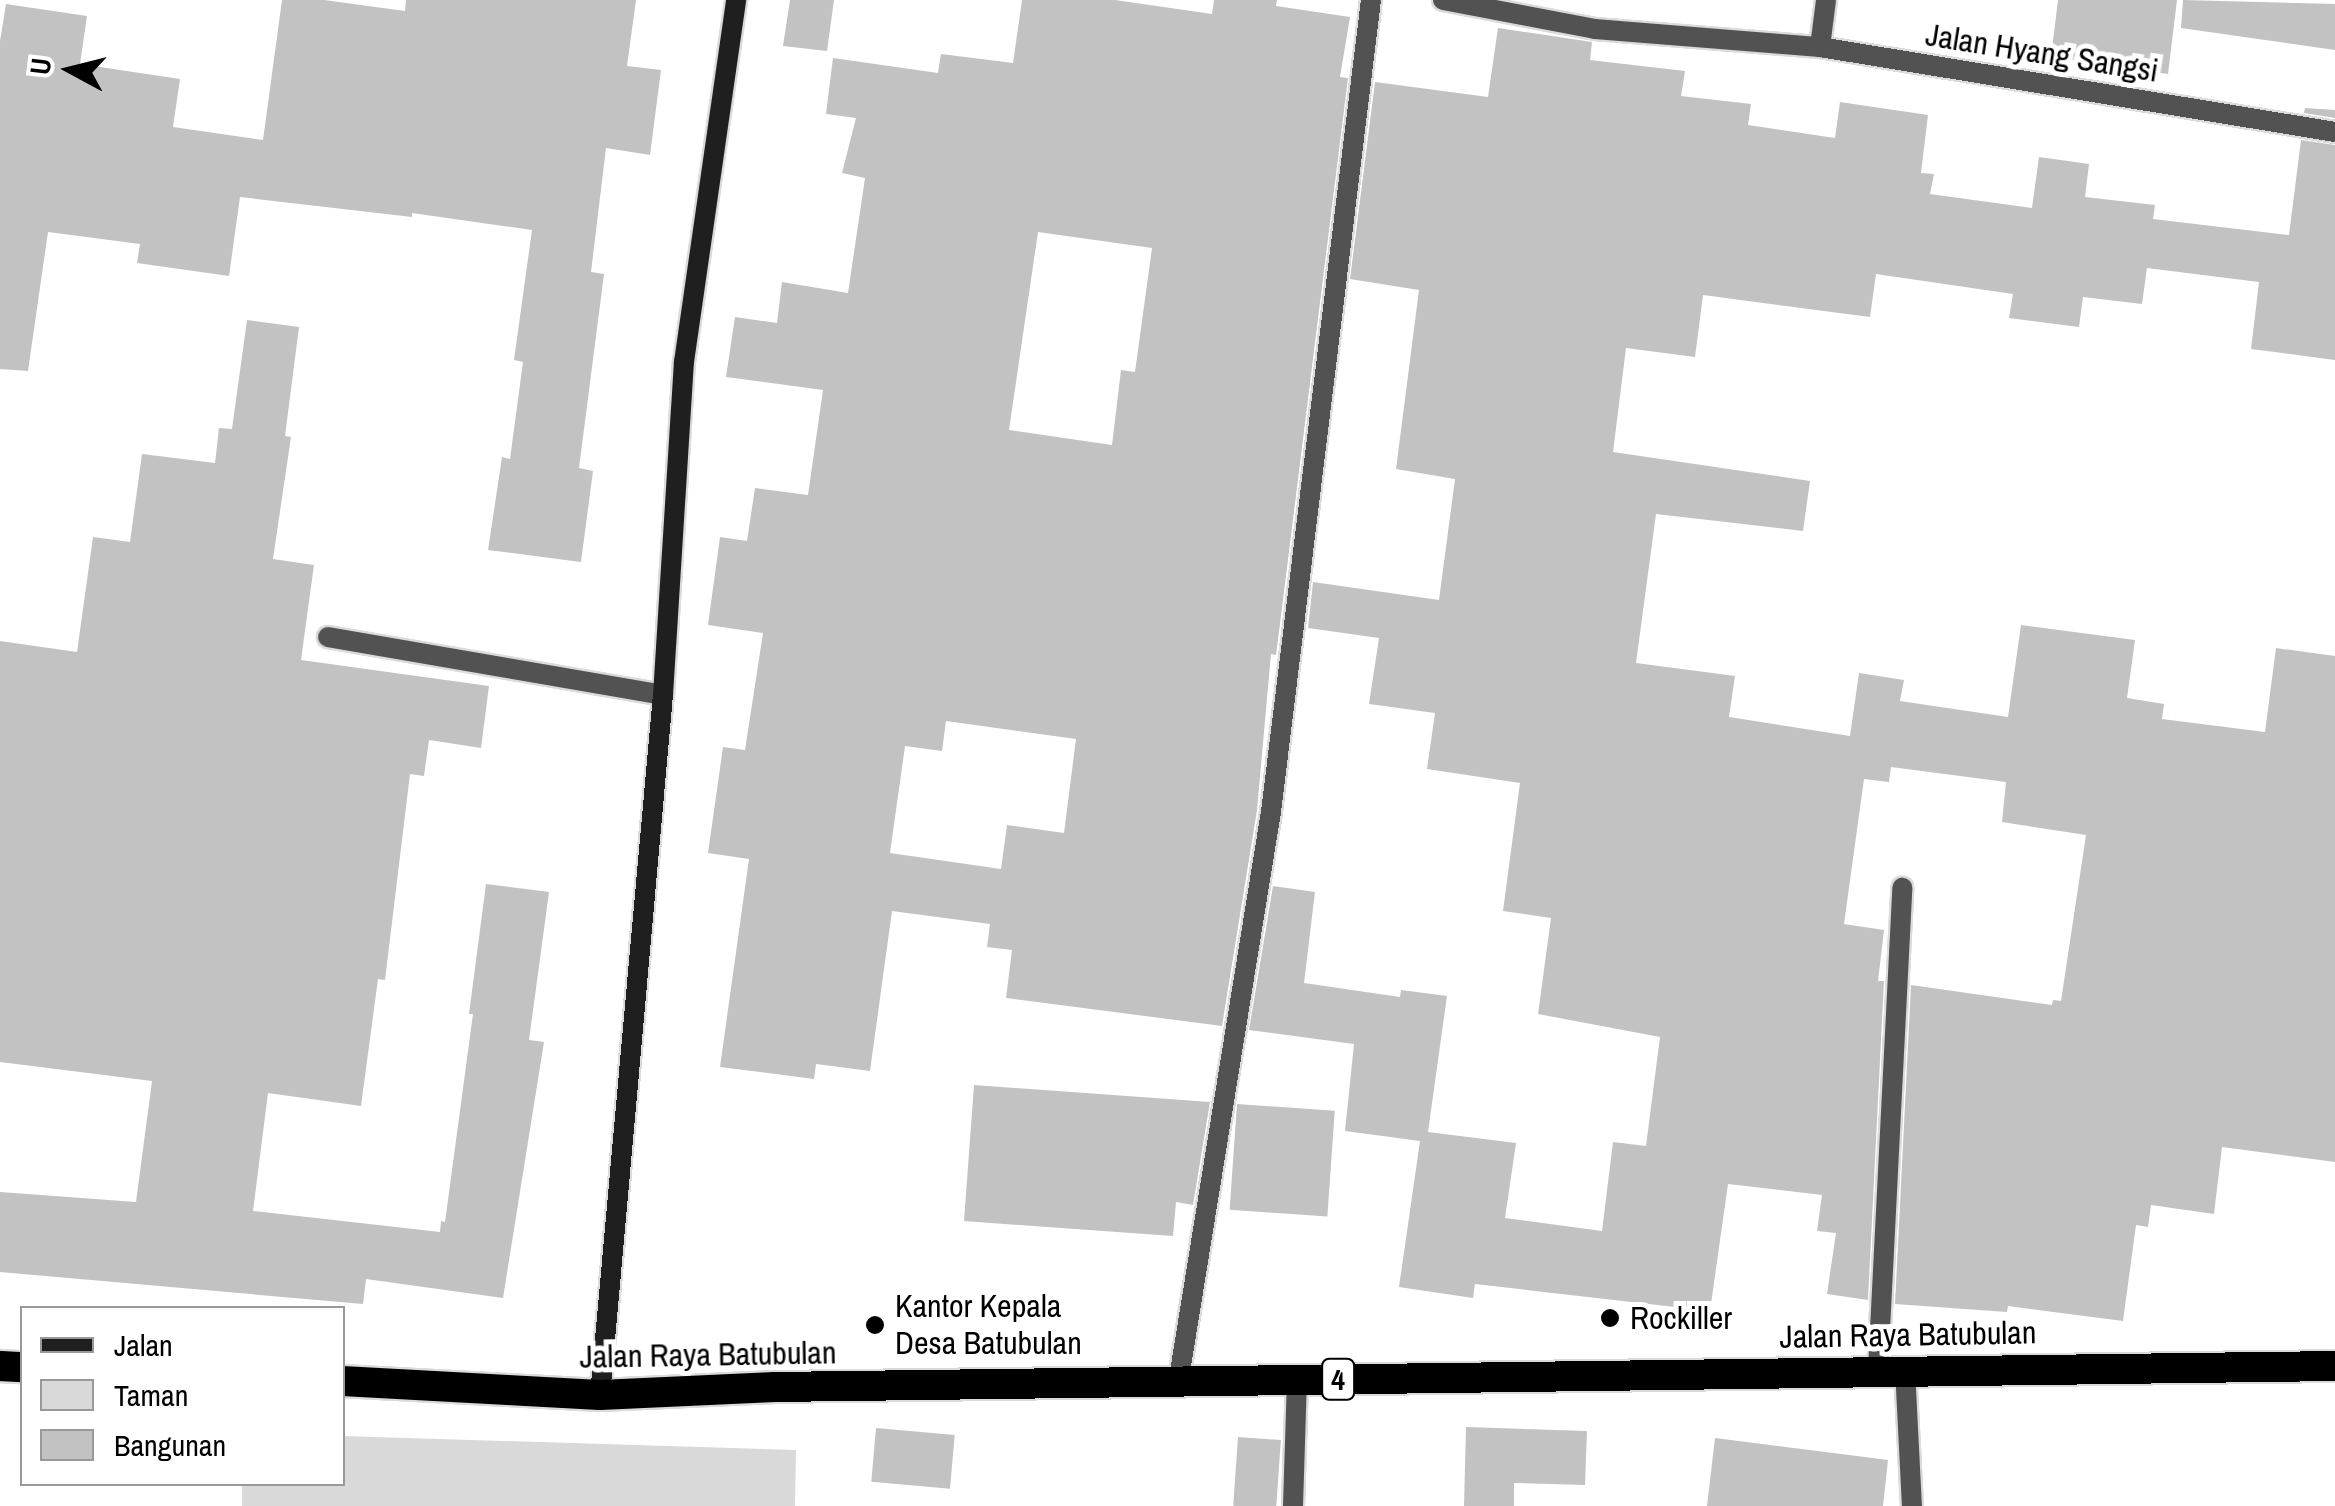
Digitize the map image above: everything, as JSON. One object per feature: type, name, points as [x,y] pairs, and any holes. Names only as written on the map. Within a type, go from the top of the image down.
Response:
[{"type":"highway","name":"Jalan Raya Batubulan","points":[[345,1381],[600,1395],[775,1387],[2335,1366]]},
{"type":"street","points":[[600,1395],[663,694],[684,362],[736,0]]},
{"type":"street","points":[[1178,1384],[1271,812],[1370,0]]},
{"type":"street","name":"Jalan Hyang Sangsi","points":[[1442,0],[1595,29],[1820,47],[2335,132]]},
{"type":"street","points":[[1820,47],[1826,0]]},
{"type":"street","points":[[328,637],[663,694]]},
{"type":"street","points":[[1902,888],[1892,1369],[1912,1506]]},
{"type":"street","points":[[1294,1506],[1297,1379]]},
{"type":"green space","points":[[345,1436],[796,1450],[795,1506],[242,1506],[242,1486],[345,1486]]},
{"type":"building","points":[[282,0],[324,0],[405,11],[406,0],[636,0],[627,66],[661,70],[650,155],[606,148],[591,272],[604,274],[579,468],[593,471],[581,562],[488,550],[502,457],[510,459],[523,362],[514,360],[532,230],[412,213],[412,217],[240,197],[229,276],[137,263],[140,244],[48,232],[28,371],[0,369],[0,41],[6,4],[87,16],[80,64],[180,79],[173,127],[263,140]]},
{"type":"building","points":[[790,0],[834,0],[827,51],[783,46]]},
{"type":"building","points":[[1022,0],[1115,0],[1212,14],[1214,0],[1277,0],[1276,6],[1350,17],[1340,77],[1348,78],[1276,655],[1271,654],[1257,810],[1222,1026],[1006,998],[1012,950],[987,947],[990,924],[892,911],[870,1071],[816,1064],[814,1079],[720,1067],[749,859],[708,853],[723,747],[745,750],[763,633],[708,625],[720,537],[747,541],[755,488],[808,495],[823,390],[726,377],[735,317],[777,323],[782,282],[848,293],[865,178],[842,173],[856,118],[826,114],[833,58],[938,73],[941,54],[1013,63]],"holes":[[[1038,232],[1152,248],[1135,372],[1121,370],[1112,445],[1009,430]],[[946,721],[1076,739],[1064,833],[1007,825],[1001,869],[890,853],[905,746],[942,751]]]},
{"type":"building","points":[[2058,0],[2177,0],[2168,74],[2051,57]]},
{"type":"building","points":[[2183,0],[2335,4],[2335,50],[2181,28]]},
{"type":"building","points":[[1498,28],[1592,42],[1590,60],[1685,71],[1681,96],[1751,104],[1748,125],[1835,138],[1840,102],[1928,115],[1921,173],[1934,174],[1930,194],[2032,208],[2039,157],[2089,164],[2085,197],[2155,205],[2153,219],[2289,235],[2301,140],[2335,145],[2335,360],[2251,349],[2259,282],[2147,268],[2142,304],[2083,297],[2079,327],[2009,318],[2013,294],[1876,274],[1870,317],[1703,295],[1695,357],[1626,348],[1613,452],[1810,481],[1803,531],[1656,514],[1636,663],[1735,676],[1729,717],[1850,736],[1859,673],[1904,680],[1900,701],[2008,717],[2021,625],[2135,640],[2127,698],[2164,704],[2162,719],[2265,732],[2276,648],[2335,656],[2335,1162],[2222,1147],[2214,1214],[2151,1205],[2148,1227],[2136,1225],[2123,1321],[2008,1306],[2007,1312],[1895,1304],[1911,985],[2052,1005],[2053,1000],[2061,1001],[2086,835],[2002,822],[2006,782],[1891,767],[1889,782],[1864,779],[1844,924],[1884,930],[1878,981],[1884,981],[1868,1300],[1827,1294],[1836,1233],[1817,1231],[1822,1195],[1728,1184],[1710,1311],[1475,1284],[1473,1298],[1399,1287],[1420,1141],[1345,1131],[1354,1044],[1249,1030],[1273,886],[1315,892],[1304,983],[1400,997],[1401,990],[1447,996],[1428,1132],[1516,1143],[1505,1218],[1602,1231],[1613,1142],[1646,1146],[1660,1037],[1538,1014],[1551,918],[1503,911],[1520,783],[1427,769],[1435,713],[1369,704],[1379,638],[1308,628],[1313,582],[1439,600],[1455,479],[1396,469],[1419,290],[1350,279],[1375,82],[1488,97]]},
{"type":"building","points":[[2305,108],[2335,110],[2335,118],[2304,113]]},
{"type":"building","points":[[247,320],[299,327],[285,436],[291,437],[273,559],[314,565],[301,660],[489,686],[481,748],[429,740],[424,776],[410,774],[385,980],[378,979],[361,1106],[268,1093],[253,1211],[440,1232],[441,1221],[445,1222],[473,1014],[469,1014],[486,884],[549,892],[529,1040],[544,1042],[503,1298],[366,1279],[363,1304],[0,1272],[0,1192],[136,1202],[152,1081],[0,1062],[0,641],[77,652],[93,537],[130,542],[142,454],[215,463],[219,428],[232,429]]},
{"type":"building","points":[[974,1085],[1210,1102],[1193,1205],[1176,1202],[1173,1236],[964,1221]]},
{"type":"building","points":[[1237,1104],[1335,1111],[1327,1217],[1230,1210]]},
{"type":"building","points":[[1466,1427],[1587,1431],[1585,1485],[1514,1483],[1514,1506],[1464,1506]]},
{"type":"building","points":[[876,1428],[955,1435],[950,1489],[871,1482]]},
{"type":"building","points":[[1238,1437],[1281,1440],[1276,1506],[1233,1506]]},
{"type":"building","points":[[1715,1438],[1888,1460],[1883,1506],[1707,1506]]},
{"type":"place","name":"Rockiller","points":[[1610,1318]]},
{"type":"place","name":"Kantor Kepala Desa Batubulan","points":[[875,1325]]}]
